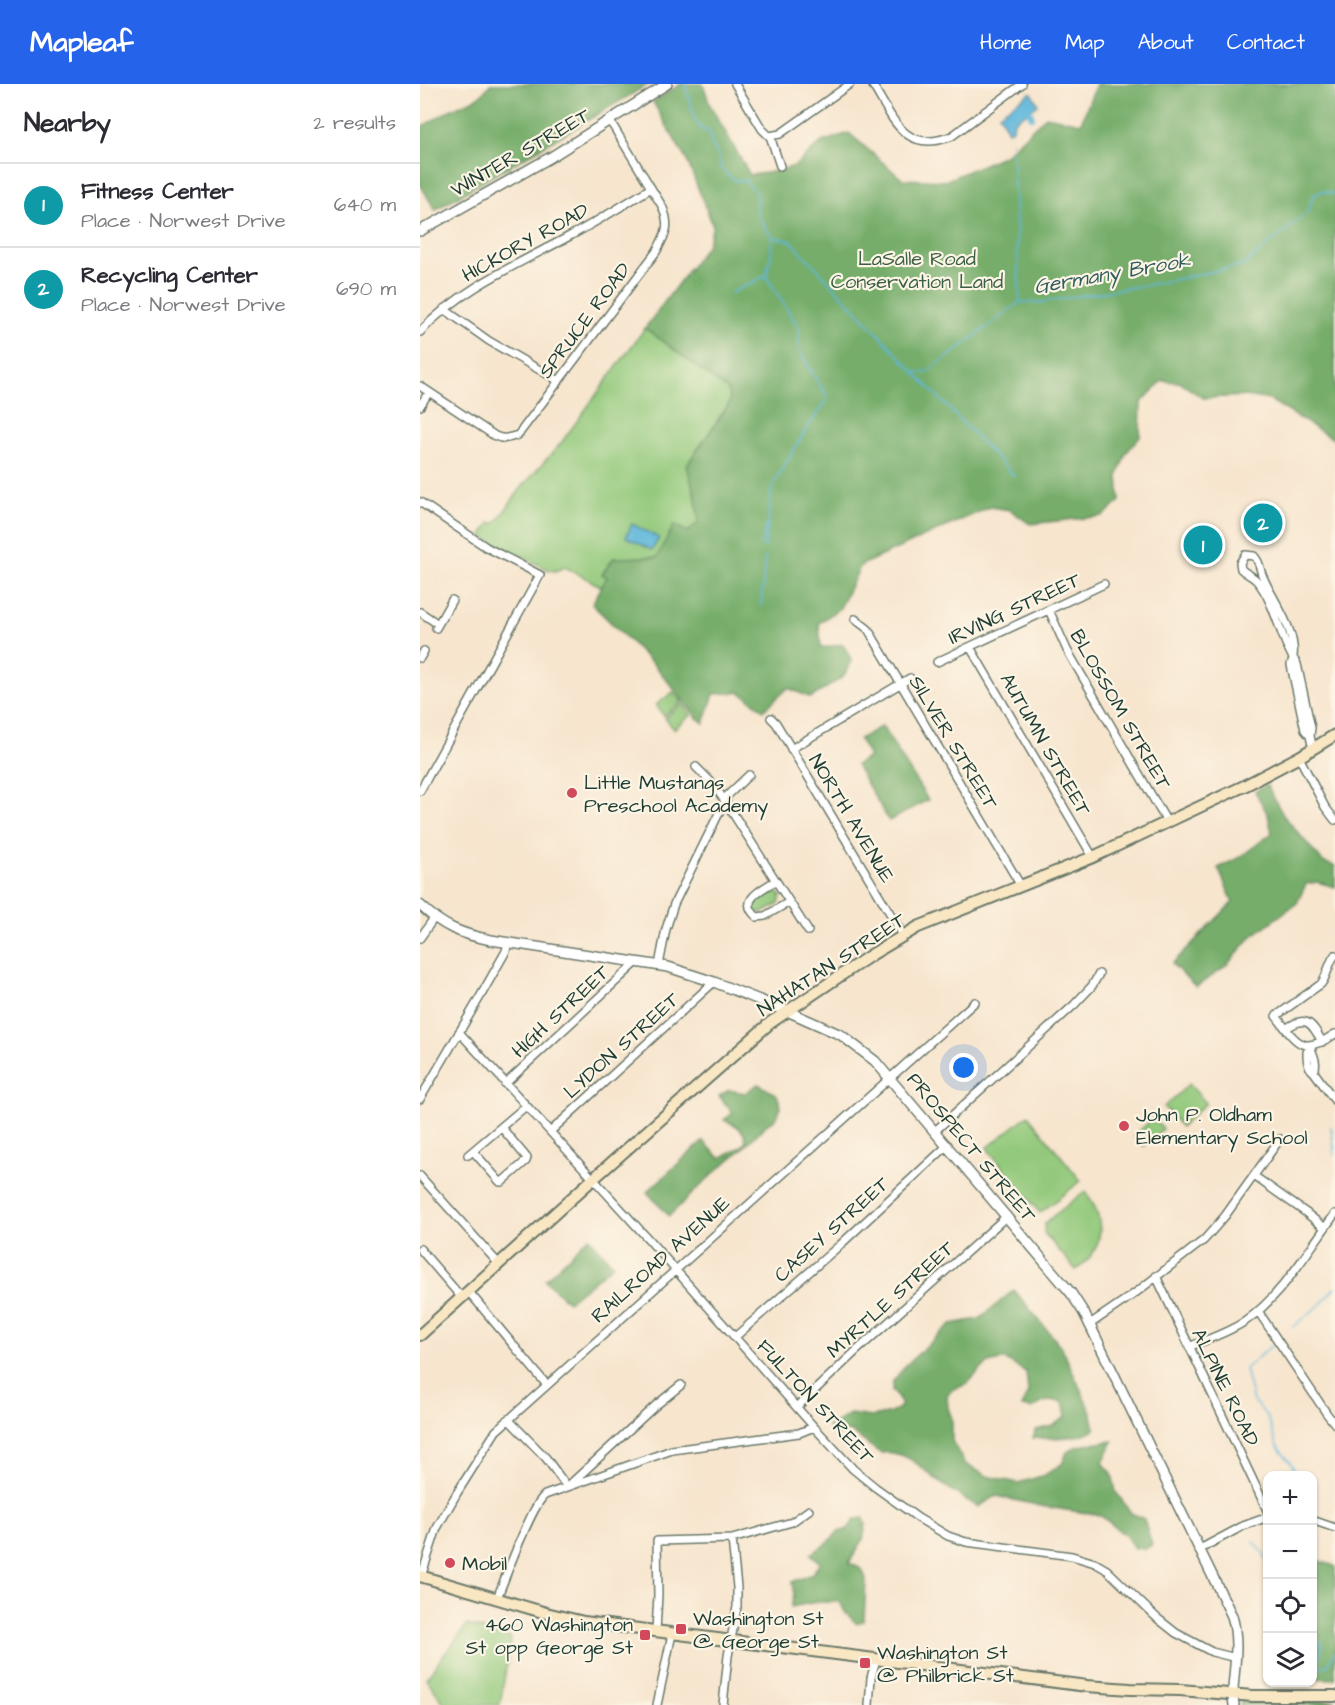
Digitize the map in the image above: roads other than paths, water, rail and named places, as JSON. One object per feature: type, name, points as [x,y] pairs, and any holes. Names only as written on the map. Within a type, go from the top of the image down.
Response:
[{"type":"main road","name":"NAHATAN STREET","points":[[420,1335],[712,1072],[770,1023],[903,935],[1094,856],[1250,783],[1335,735]]},
{"type":"main road","points":[[420,1578],[571,1619],[731,1642],[1080,1686],[1180,1690],[1233,1700],[1253,1696],[1335,1696]]},
{"type":"street","name":"WINTER STREET","points":[[420,231],[551,157],[667,84]]},
{"type":"street","points":[[735,84],[762,129],[770,136],[780,166]]},
{"type":"street","points":[[770,136],[780,134],[850,84]]},
{"type":"street","points":[[872,84],[899,128],[906,134],[926,142],[939,141],[952,136],[1022,84]]},
{"type":"street","name":"SPRUCE ROAD","points":[[420,386],[501,439],[518,435],[656,252],[666,234],[667,217],[610,121]]},
{"type":"street","name":"HICKORY ROAD","points":[[420,332],[444,309],[469,291],[589,226],[651,188]]},
{"type":"street","points":[[444,309],[489,341],[559,381]]},
{"type":"street","points":[[420,406],[429,392]]},
{"type":"street","points":[[420,502],[486,547],[540,575],[420,791]]},
{"type":"street","points":[[1293,659],[1269,601],[1257,580],[1243,572],[1240,566],[1240,560],[1245,555],[1254,556],[1258,561],[1262,576],[1286,623],[1292,642],[1293,659],[1291,665],[1305,730],[1310,736],[1313,749]]},
{"type":"street","name":"IRVING STREET","points":[[937,662],[1104,584]]},
{"type":"street","points":[[420,612],[437,626],[452,600]]},
{"type":"street","name":"BLOSSOM STREET","points":[[1049,610],[1066,650],[1167,822]]},
{"type":"street","name":"SILVER STREET","points":[[855,619],[868,629],[1021,886]]},
{"type":"street","name":"AUTUMN STREET","points":[[970,647],[1094,856]]},
{"type":"street","points":[[420,658],[424,651]]},
{"type":"street","points":[[791,748],[910,678]]},
{"type":"street","name":"NORTH AVENUE","points":[[771,718],[903,935]]},
{"type":"street","points":[[1299,757],[1325,807],[1335,820]]},
{"type":"street","points":[[696,767],[725,801],[808,931]]},
{"type":"street","points":[[659,965],[674,904],[728,795],[749,775]]},
{"type":"street","points":[[775,881],[754,895],[749,905],[750,909],[757,916],[765,916],[789,902]]},
{"type":"street","name":"PROSPECT STREET","points":[[420,905],[434,918],[470,936],[659,965],[714,982],[842,1035],[875,1061],[1071,1293],[1090,1324],[1232,1616],[1236,1635],[1233,1700]]},
{"type":"street","points":[[420,938],[434,918]]},
{"type":"street","points":[[420,1099],[506,951],[508,942]]},
{"type":"street","points":[[1310,1048],[1286,1029],[1276,1016],[1322,984],[1329,963],[1335,956]]},
{"type":"street","name":"HIGH STREET","points":[[506,1084],[637,962]]},
{"type":"street","points":[[935,1131],[1074,1005],[1092,986],[1099,974]]},
{"type":"street","name":"LYDON STREET","points":[[551,1131],[714,982]]},
{"type":"street","name":"RAILROAD AVENUE","points":[[420,1578],[445,1514],[496,1431],[975,1002]]},
{"type":"street","points":[[1286,1029],[1296,1022],[1307,1022],[1313,1026],[1323,1042]]},
{"type":"street","name":"FULTON STREET","points":[[459,1032],[551,1131],[814,1427],[853,1469],[875,1487],[948,1536],[966,1542],[1089,1560],[1107,1570],[1176,1633],[1212,1652],[1236,1658]]},
{"type":"street","points":[[1335,1034],[1307,1052],[1310,1069],[1335,1101]]},
{"type":"street","points":[[501,1127],[527,1158],[504,1181],[500,1182],[471,1153],[501,1127],[526,1106]]},
{"type":"street","points":[[1090,1324],[1191,1252],[1204,1240],[1225,1216],[1280,1139]]},
{"type":"street","name":"CASEY STREET","points":[[735,1337],[840,1245],[948,1145]]},
{"type":"street","points":[[420,1176],[499,1264]]},
{"type":"street","points":[[1254,1176],[1325,1228]]},
{"type":"street","points":[[1188,1347],[1246,1321],[1258,1311],[1290,1276],[1335,1214]]},
{"type":"street","name":"MYRTLE STREET","points":[[797,1407],[1006,1216]]},
{"type":"street","points":[[420,1250],[465,1295],[546,1384]]},
{"type":"street","name":"ALPINE ROAD","points":[[1156,1276],[1263,1504]]},
{"type":"street","points":[[1258,1311],[1335,1424]]},
{"type":"street","points":[[567,1487],[655,1406],[681,1386]]},
{"type":"street","points":[[508,1419],[546,1458],[567,1487]]},
{"type":"street","points":[[497,1598],[532,1514],[545,1495],[672,1450],[799,1432],[814,1427]]},
{"type":"street","points":[[656,1631],[657,1541],[732,1539],[792,1522],[809,1510]]},
{"type":"street","points":[[1200,1549],[1263,1516]]},
{"type":"street","points":[[1317,1522],[1335,1528]]},
{"type":"street","points":[[723,1705],[737,1598],[732,1539]]},
{"type":"street","points":[[657,1705],[672,1634]]},
{"type":"street","points":[[869,1705],[871,1678],[876,1659]]},
{"type":"water","points":[[1030,93],[1038,105],[1014,121],[1013,129],[1008,131],[999,114]]},
{"type":"water","points":[[632,524],[659,538],[652,550],[626,537]]},
{"type":"waterway","name":"Germany Brook","points":[[685,84],[695,119],[702,130],[709,131],[721,168],[736,181],[745,180],[757,193],[759,217],[772,237],[790,240],[914,372],[926,373],[1020,302],[1037,303],[1158,283],[1244,265],[1308,212],[1313,196],[1322,191],[1335,194]]},
{"type":"waterway","points":[[1028,108],[1032,117]]},
{"type":"waterway","points":[[1012,141],[1020,302]]},
{"type":"waterway","points":[[765,548],[771,492],[775,481],[807,428],[826,402],[826,395],[799,351],[799,328],[766,276],[772,238]]},
{"type":"waterway","points":[[731,293],[765,276]]},
{"type":"waterway","points":[[915,373],[1014,476]]},
{"type":"waterway","points":[[761,546],[766,526]]},
{"type":"waterway","points":[[761,606],[765,557]]},
{"type":"waterway","points":[[1331,1127],[1335,1155]]},
{"type":"waterway","points":[[1293,1327],[1322,1303],[1335,1287]]},
{"type":"waterway","points":[[1271,1346],[1245,1369],[1253,1401],[1267,1416],[1277,1446],[1293,1466],[1294,1471]]},
{"type":"waterway","points":[[1254,1542],[1263,1553]]},
{"type":"waterway","points":[[1317,1638],[1322,1645],[1317,1667]]},
{"type":"waterway","points":[[1317,1667],[1327,1666],[1335,1652]]},
{"type":"place","name":"Recycling Center","points":[[1263,523]]},
{"type":"place","name":"Fitness Center","points":[[1203,545]]},
{"type":"place","name":"Little Mustangs Preschool Academy","points":[[572,793]]},
{"type":"place","name":"John P. Oldham Elementary School","points":[[1124,1126]]},
{"type":"place","name":"Mobil","points":[[450,1563]]},
{"type":"place","name":"Washington St @ George St","points":[[681,1629]]},
{"type":"place","name":"460 Washington St opp George St","points":[[645,1635]]},
{"type":"place","name":"Washington St @ Philbrick St","points":[[865,1663]]},
{"type":"park label","name":"LaSalle Road Conservation Land","points":[[917,270]]}]
